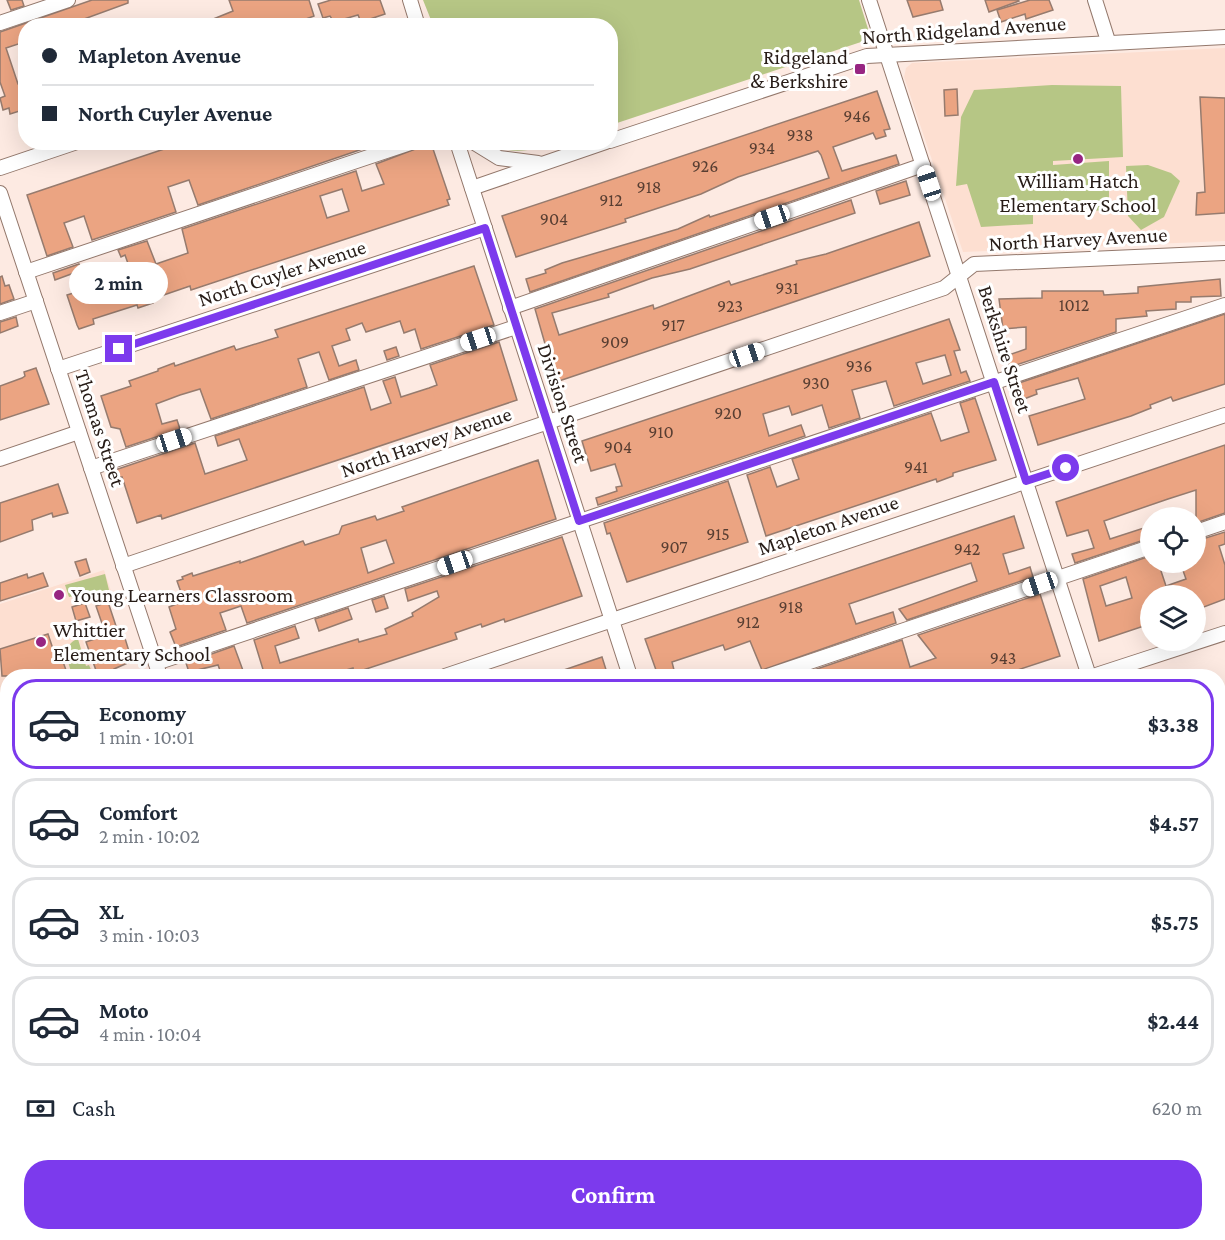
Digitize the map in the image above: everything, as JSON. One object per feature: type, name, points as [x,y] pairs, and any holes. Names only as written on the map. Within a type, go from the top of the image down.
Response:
[{"type":"street","points":[[0,23],[68,0]]},
{"type":"street","points":[[410,0],[416,18]]},
{"type":"street","name":"Berkshire Street","points":[[869,0],[1089,669]]},
{"type":"street","points":[[1095,0],[1108,41]]},
{"type":"street","name":"North Ridgeland Avenue","points":[[618,138],[849,60],[887,53],[1225,37]]},
{"type":"street","points":[[0,168],[53,150]]},
{"type":"street","points":[[26,272],[389,150]]},
{"type":"street","name":"Division Street","points":[[460,150],[628,669]]},
{"type":"street","points":[[486,150],[499,158],[528,163],[546,163]]},
{"type":"street","points":[[472,188],[583,150]]},
{"type":"street","points":[[510,308],[923,165]]},
{"type":"street","name":"Thomas Street","points":[[0,193],[158,669]]},
{"type":"street","name":"North Cuyler Avenue","points":[[58,369],[485,228]]},
{"type":"street","name":"North Harvey Avenue","points":[[123,566],[944,288],[974,264],[1225,253]]},
{"type":"street","points":[[0,313],[36,301]]},
{"type":"street","points":[[161,669],[579,521],[1225,304]]},
{"type":"street","points":[[91,468],[516,327]]},
{"type":"street","name":"Mapleton Avenue","points":[[466,669],[1225,415]]},
{"type":"street","points":[[0,459],[79,432]]},
{"type":"street","points":[[1206,529],[1225,522]]},
{"type":"street","points":[[789,669],[1140,550]]},
{"type":"street","points":[[1113,669],[1225,633]]},
{"type":"shaded area","name":"William Hatch Elementary School","points":[[1225,48],[1225,241],[963,252],[904,77],[906,68],[912,63]]},
{"type":"shaded area","name":"Whittier Elementary School","points":[[104,570],[112,594],[71,607],[93,669],[0,669],[0,604]]},
{"type":"green space","points":[[423,0],[859,0],[869,32],[861,42],[618,123],[618,18],[430,18]]},
{"type":"green space","points":[[1052,85],[1121,86],[1123,157],[1053,161],[1053,165],[1109,161],[1109,210],[1033,214],[1033,224],[981,227],[967,184],[956,186],[961,117],[974,90]]},
{"type":"green space","points":[[1148,165],[1171,173],[1180,181],[1164,217],[1141,230],[1128,216],[1126,166]]},
{"type":"green space","points":[[105,574],[109,590],[69,597],[65,585]]},
{"type":"green space","points":[[78,639],[86,666],[89,665],[91,669],[71,669],[67,655],[69,645]]},
{"type":"building","points":[[7,0],[22,0],[24,6],[11,10]]},
{"type":"building","points":[[92,0],[128,0],[128,3],[87,18],[40,18]]},
{"type":"building","points":[[229,0],[309,0],[314,16],[309,18],[216,18],[233,11]]},
{"type":"building","points":[[331,0],[380,0],[385,14],[373,18],[359,18],[358,15],[348,18],[331,18],[330,16],[323,18],[318,4]]},
{"type":"building","points":[[907,0],[940,0],[943,10],[913,17]]},
{"type":"building","points":[[985,0],[1018,0],[1019,1],[989,12]]},
{"type":"building","points":[[1030,0],[1049,0],[1053,10],[1026,19],[1025,14],[1001,22],[997,10]]},
{"type":"building","points":[[18,26],[18,44],[6,48],[18,84],[18,112],[10,114],[9,108],[3,110],[0,98],[5,96],[0,82],[0,32]]},
{"type":"building","points":[[957,89],[958,115],[945,116],[944,90]]},
{"type":"building","points":[[877,91],[890,129],[884,130],[886,136],[876,139],[873,133],[833,147],[842,171],[896,155],[899,164],[530,292],[526,279],[546,273],[545,270],[562,263],[678,229],[709,215],[710,217],[829,178],[821,155],[818,151],[738,177],[701,194],[625,219],[626,222],[516,257],[502,216]]},
{"type":"building","name":"William Hatch Elementary School","points":[[1200,97],[1225,98],[1225,213],[1196,215],[1197,193],[1205,192]]},
{"type":"building","points":[[161,150],[360,150],[198,205],[189,180],[168,187],[176,212],[92,240],[84,216],[64,223],[73,247],[47,256],[27,195]]},
{"type":"building","points":[[413,150],[433,150],[450,199],[447,200],[449,205],[191,290],[190,286],[152,299],[153,303],[138,308],[137,305],[93,319],[94,324],[79,329],[77,325],[67,295],[80,291],[82,299],[92,296],[94,301],[109,295],[105,283],[132,275],[125,255],[121,257],[118,250],[147,241],[156,264],[188,253],[182,229],[356,171],[362,191],[384,184],[376,164]],"holes":[[[342,189],[349,211],[327,218],[320,196]]]},
{"type":"building","points":[[906,181],[910,195],[880,204],[876,191]]},
{"type":"building","points":[[851,200],[855,213],[690,269],[652,278],[608,294],[609,297],[552,313],[559,335],[653,305],[654,309],[729,281],[731,285],[797,264],[796,261],[826,254],[919,222],[930,256],[556,382],[535,309]]},
{"type":"building","points":[[79,264],[82,270],[55,280],[53,273]]},
{"type":"building","points":[[474,266],[494,325],[421,349],[415,329],[404,333],[400,321],[366,332],[362,323],[346,329],[350,340],[332,346],[339,366],[356,360],[359,370],[329,380],[319,352],[298,359],[307,387],[211,419],[200,389],[180,395],[156,404],[162,424],[177,420],[180,429],[126,447],[120,429],[111,427],[101,396],[131,386],[129,381],[174,363],[175,366],[234,346],[236,350],[278,337],[275,330]]},
{"type":"building","points":[[2,276],[5,286],[9,285],[14,299],[0,304],[0,277]]},
{"type":"building","points":[[1220,279],[1221,296],[1191,297],[1191,302],[1176,302],[1176,309],[1146,311],[1147,316],[1116,319],[1116,332],[1010,367],[1006,356],[1026,349],[1026,327],[1003,329],[999,299],[1042,298],[1042,291],[1103,291],[1104,295],[1138,293],[1138,287]]},
{"type":"building","points":[[1225,314],[1225,384],[1173,401],[1171,397],[1131,416],[1038,445],[1029,416],[1085,399],[1078,378],[1036,390],[1037,394],[1024,399],[1016,384]]},
{"type":"building","points":[[16,317],[18,326],[0,333],[0,322]]},
{"type":"building","points":[[949,319],[960,350],[954,351],[961,373],[966,371],[970,381],[894,406],[886,381],[852,390],[860,418],[829,428],[822,405],[792,415],[789,406],[763,414],[769,436],[801,425],[805,436],[598,505],[596,498],[617,491],[616,487],[622,486],[615,464],[591,471],[582,441]],"holes":[[[945,355],[951,375],[923,384],[916,363]]]},
{"type":"building","points":[[499,342],[517,400],[162,519],[161,515],[137,523],[122,477],[118,478],[115,470],[195,443],[205,474],[247,460],[239,439],[218,446],[215,436],[364,387],[371,410],[391,403],[383,381],[395,377],[401,397],[429,388],[437,385],[430,365]]},
{"type":"building","points":[[396,347],[399,356],[387,360],[384,351]]},
{"type":"building","points":[[36,368],[49,404],[0,420],[0,386],[22,378],[25,376],[24,372]]},
{"type":"building","points":[[975,398],[996,460],[953,473],[953,476],[937,482],[936,479],[766,536],[747,475],[770,467],[777,487],[799,479],[792,459],[931,413],[941,441],[969,432],[960,403]]},
{"type":"building","points":[[1225,445],[1225,513],[1206,520],[1206,507],[1196,507],[1196,490],[1140,507],[1104,521],[1110,539],[1140,529],[1140,541],[1075,563],[1072,554],[1094,548],[1088,530],[1067,536],[1056,502]]},
{"type":"building","points":[[538,460],[556,519],[247,623],[241,606],[220,613],[226,630],[176,647],[170,632],[176,629],[169,607],[184,601],[177,581],[183,579],[182,577],[192,573],[193,576],[240,561],[240,563],[303,541],[305,545],[339,534],[342,526],[375,516],[377,520],[404,511],[402,507]],"holes":[[[386,540],[394,563],[368,573],[361,548]]]},
{"type":"building","points":[[728,481],[748,542],[627,582],[610,533],[607,534],[604,523]]},
{"type":"building","points":[[58,484],[68,513],[53,517],[52,513],[32,520],[33,530],[0,542],[0,503]]},
{"type":"building","points":[[1014,516],[1024,548],[1003,554],[1009,574],[1030,567],[1033,577],[907,620],[899,609],[977,581],[971,563],[849,604],[856,624],[893,612],[896,623],[765,669],[762,669],[750,641],[725,650],[723,645],[672,662],[674,669],[656,669],[645,639]]},
{"type":"building","points":[[1225,532],[1225,544],[1219,546],[1225,565],[1225,599],[1206,606],[1206,585],[1169,585],[1186,579],[1184,573],[1206,573],[1206,538]]},
{"type":"building","points":[[562,537],[582,596],[505,622],[504,619],[482,627],[481,624],[455,633],[457,639],[366,669],[263,669],[254,640],[295,626],[299,638],[275,646],[280,663],[358,639],[359,642],[387,634],[385,629],[413,616],[412,613],[439,597],[437,591],[408,601],[405,589]]},
{"type":"building","points":[[86,559],[90,572],[80,576],[75,562]]},
{"type":"building","points":[[1140,559],[1140,573],[1162,573],[1166,585],[1140,585],[1140,627],[1099,641],[1083,579]],"holes":[[[1126,577],[1132,598],[1106,606],[1100,586]]]},
{"type":"building","points":[[43,573],[48,586],[0,601],[0,583],[27,574],[28,578]]},
{"type":"building","points":[[1040,594],[1060,656],[1020,669],[817,669],[902,640],[910,667],[936,658],[918,635]]},
{"type":"building","points":[[384,596],[388,608],[376,612],[372,600]]},
{"type":"building","points":[[108,602],[118,632],[121,631],[124,635],[132,661],[114,669],[96,669],[86,642],[106,635],[96,606]]},
{"type":"building","points":[[85,603],[90,617],[76,621],[72,607]]},
{"type":"building","points":[[348,608],[352,619],[319,631],[315,619]]},
{"type":"building","points":[[48,634],[54,652],[59,650],[66,669],[1,669],[0,649]]},
{"type":"building","points":[[234,646],[242,669],[219,669],[218,665],[188,669],[186,663]]},
{"type":"building","points":[[602,657],[606,669],[567,669]]},
{"type":"place","name":"Ridgeland & Berkshire","points":[[860,69]]},
{"type":"place","name":"William Hatch Elementary School","points":[[1078,159]]},
{"type":"place","name":"Young Learners Classroom","points":[[59,595]]},
{"type":"place","name":"Whittier Elementary School","points":[[41,642]]},
{"type":"route","points":[[119,349],[485,228],[579,521],[994,382],[1026,481],[1066,468]]}]
